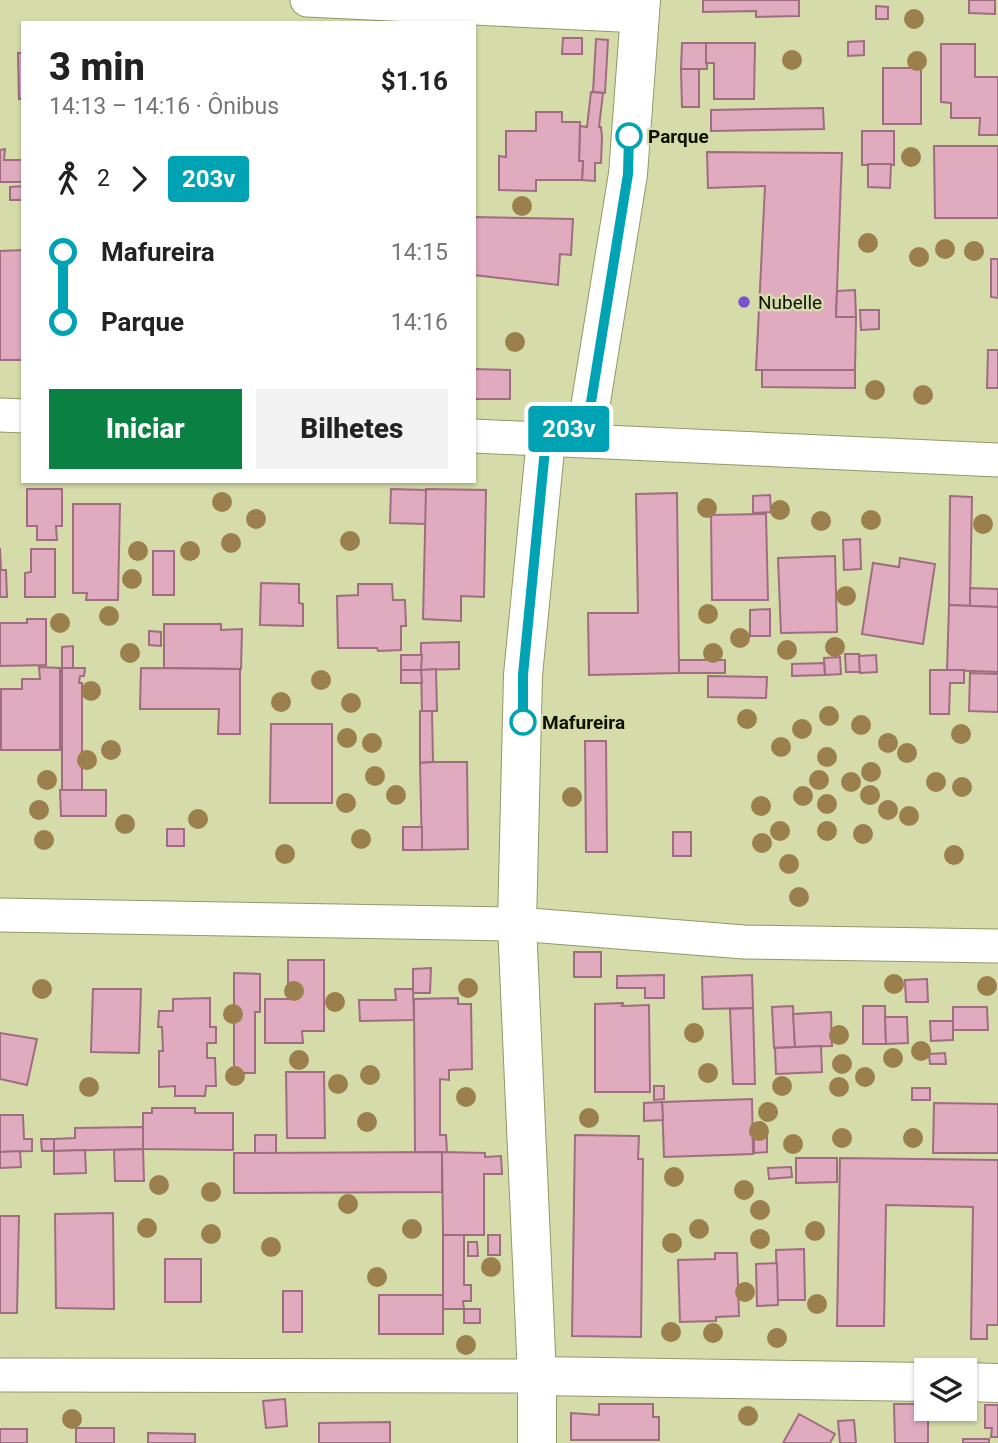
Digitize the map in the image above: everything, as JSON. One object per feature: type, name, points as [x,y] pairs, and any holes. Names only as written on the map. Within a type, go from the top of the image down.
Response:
[{"type":"street","points":[[307,0],[641,8],[630,117],[628,174],[588,421],[546,439]]},
{"type":"street","points":[[0,415],[21,416]]},
{"type":"street","points":[[476,436],[998,460]]},
{"type":"street","points":[[537,1443],[537,1376],[517,925],[523,675],[546,439]]},
{"type":"street","points":[[0,915],[517,925],[744,942],[998,946]]},
{"type":"street","points":[[0,1375],[537,1376],[914,1382]]},
{"type":"street","points":[[977,1382],[998,1383]]},
{"type":"building","points":[[703,0],[799,0],[799,16],[756,17],[756,11],[703,12]]},
{"type":"building","points":[[969,0],[995,0],[995,14],[969,13]]},
{"type":"building","points":[[876,6],[888,7],[888,19],[876,19]]},
{"type":"building","points":[[563,38],[582,38],[582,54],[562,54]]},
{"type":"building","points":[[596,39],[608,40],[605,93],[593,92]]},
{"type":"building","points":[[864,41],[864,55],[848,56],[848,42]]},
{"type":"building","points":[[682,43],[706,43],[707,69],[681,69]]},
{"type":"building","points":[[706,43],[755,43],[754,99],[714,99],[714,63],[706,63]]},
{"type":"building","points":[[941,44],[975,44],[975,77],[998,77],[998,135],[979,135],[980,118],[951,118],[951,103],[941,102]]},
{"type":"building","points":[[18,53],[21,53],[21,99]]},
{"type":"building","points":[[883,68],[921,68],[921,124],[883,124]]},
{"type":"building","points":[[681,69],[699,69],[699,107],[682,107]]},
{"type":"building","points":[[591,92],[603,93],[599,127],[602,137],[601,163],[595,163],[595,181],[582,180],[583,161],[579,161],[580,126],[587,127]]},
{"type":"building","points":[[823,108],[824,129],[711,131],[711,110]]},
{"type":"building","points":[[536,112],[562,112],[562,122],[580,122],[579,161],[583,161],[582,180],[536,180],[536,191],[499,190],[499,156],[506,157],[506,131],[536,131]]},
{"type":"building","points":[[862,131],[894,131],[894,165],[862,165]]},
{"type":"building","points":[[934,146],[998,146],[998,218],[935,218]]},
{"type":"building","points":[[5,149],[4,160],[21,160],[21,182],[0,182],[0,150]]},
{"type":"building","points":[[707,152],[842,153],[836,317],[856,317],[855,370],[756,370],[765,186],[708,188]]},
{"type":"building","points":[[868,164],[891,164],[890,188],[868,187]]},
{"type":"building","points":[[21,186],[21,200],[10,200],[10,187]]},
{"type":"building","points":[[476,217],[573,219],[571,255],[560,254],[558,285],[476,275]]},
{"type":"building","points":[[21,250],[21,360],[0,360],[0,251]]},
{"type":"building","points":[[991,259],[998,259],[998,298],[991,297]]},
{"type":"building","points":[[855,290],[856,317],[836,317],[837,291]]},
{"type":"building","points":[[860,310],[879,310],[879,329],[861,330]]},
{"type":"building","points":[[988,350],[998,350],[998,388],[987,388]]},
{"type":"building","points":[[476,369],[510,370],[510,399],[476,399]]},
{"type":"building","points":[[762,370],[855,370],[855,388],[762,387]]},
{"type":"building","points":[[27,489],[62,489],[62,526],[56,526],[57,540],[37,540],[37,526],[27,526]]},
{"type":"building","points":[[391,489],[426,490],[426,524],[390,523]]},
{"type":"building","points":[[426,489],[486,490],[484,597],[461,596],[461,621],[423,619]]},
{"type":"building","points":[[677,493],[679,673],[589,675],[588,613],[638,613],[636,494]]},
{"type":"building","points":[[770,495],[771,512],[753,513],[753,496]]},
{"type":"building","points":[[950,496],[972,497],[970,606],[949,605]]},
{"type":"building","points":[[73,504],[120,504],[118,600],[86,600],[87,593],[73,593]]},
{"type":"building","points":[[766,514],[768,600],[712,600],[711,515]]},
{"type":"building","points":[[860,539],[861,569],[844,570],[843,540]]},
{"type":"building","points":[[0,548],[1,570],[6,570],[7,597],[0,597]]},
{"type":"building","points":[[31,549],[55,549],[55,597],[25,597],[25,573],[31,572]]},
{"type":"building","points":[[153,551],[174,551],[174,595],[153,595]]},
{"type":"building","points":[[835,556],[837,632],[781,633],[778,558]]},
{"type":"building","points":[[900,558],[935,564],[923,644],[862,634],[873,563],[899,567]]},
{"type":"building","points":[[261,583],[299,584],[303,626],[260,625]]},
{"type":"building","points":[[358,584],[392,584],[393,600],[405,600],[406,626],[401,626],[401,650],[338,648],[337,596],[358,595]]},
{"type":"building","points":[[970,588],[998,589],[998,607],[970,606]]},
{"type":"building","points":[[949,605],[998,607],[998,672],[947,670]]},
{"type":"building","points":[[770,609],[770,636],[750,636],[750,610]]},
{"type":"building","points":[[27,619],[46,619],[46,665],[0,666],[0,623],[27,623]]},
{"type":"building","points":[[164,624],[221,624],[221,630],[242,629],[241,669],[164,668]]},
{"type":"building","points":[[149,631],[161,632],[161,646],[149,645]]},
{"type":"building","points":[[459,642],[459,669],[421,670],[421,643]]},
{"type":"building","points":[[73,646],[73,668],[62,668],[62,647]]},
{"type":"building","points":[[845,654],[859,654],[860,672],[846,672]]},
{"type":"building","points":[[401,655],[422,655],[421,670],[401,670]]},
{"type":"building","points":[[876,655],[877,672],[860,673],[859,656]]},
{"type":"building","points":[[840,657],[841,674],[825,675],[824,658]]},
{"type":"building","points":[[679,660],[725,660],[725,673],[679,673]]},
{"type":"building","points":[[824,663],[825,675],[792,676],[792,664]]},
{"type":"building","points":[[39,667],[60,668],[60,750],[1,750],[1,689],[22,689],[22,679],[40,679]]},
{"type":"building","points":[[62,668],[85,668],[79,683],[82,683],[82,790],[62,790]]},
{"type":"building","points":[[141,668],[240,669],[240,734],[218,734],[219,709],[140,709]]},
{"type":"building","points":[[436,669],[437,711],[422,711],[421,670]]},
{"type":"building","points":[[401,670],[421,670],[422,683],[401,683]]},
{"type":"building","points":[[930,670],[964,670],[964,683],[950,683],[949,714],[930,714]]},
{"type":"building","points":[[970,673],[998,674],[998,712],[969,711]]},
{"type":"building","points":[[708,676],[767,677],[766,698],[708,697]]},
{"type":"building","points":[[420,711],[432,711],[433,762],[420,763]]},
{"type":"building","points":[[271,724],[332,724],[332,803],[270,803]]},
{"type":"building","points":[[585,741],[606,741],[607,852],[586,852]]},
{"type":"building","points":[[467,762],[468,849],[422,850],[420,763]]},
{"type":"building","points":[[60,790],[106,790],[106,816],[61,816]]},
{"type":"building","points":[[403,827],[422,827],[422,850],[403,850]]},
{"type":"building","points":[[167,829],[184,829],[184,846],[167,846]]},
{"type":"building","points":[[673,832],[691,832],[691,856],[673,856]]},
{"type":"building","points":[[574,952],[601,952],[601,977],[574,977]]},
{"type":"building","points":[[288,960],[324,960],[324,1031],[302,1031],[303,1043],[265,1043],[265,999],[288,999]]},
{"type":"building","points":[[431,968],[430,993],[413,993],[413,969]]},
{"type":"building","points":[[234,973],[260,974],[260,1012],[255,1012],[255,1073],[234,1073]]},
{"type":"building","points":[[664,975],[664,998],[645,998],[645,988],[617,988],[617,976]]},
{"type":"building","points":[[752,975],[753,1008],[703,1009],[702,977]]},
{"type":"building","points":[[927,979],[928,1002],[906,1002],[905,980]]},
{"type":"building","points":[[93,989],[141,989],[139,1053],[91,1052]]},
{"type":"building","points":[[395,989],[413,989],[414,1020],[360,1021],[359,1000],[396,1000]]},
{"type":"building","points":[[210,998],[210,1027],[216,1027],[216,1043],[207,1043],[207,1058],[215,1058],[216,1086],[206,1086],[205,1096],[175,1096],[175,1086],[159,1087],[159,1051],[163,1051],[162,1027],[158,1027],[159,1011],[173,1011],[173,999]]},
{"type":"building","points":[[458,998],[458,1004],[471,1004],[472,1069],[449,1070],[449,1080],[440,1079],[440,1135],[446,1135],[447,1152],[415,1153],[414,999]]},
{"type":"building","points":[[623,1003],[622,1006],[649,1005],[650,1092],[595,1092],[595,1004]]},
{"type":"building","points":[[793,1006],[795,1047],[774,1048],[772,1007]]},
{"type":"building","points":[[863,1006],[885,1006],[886,1044],[863,1044]]},
{"type":"building","points":[[953,1007],[987,1007],[988,1030],[953,1030]]},
{"type":"building","points":[[753,1008],[755,1084],[733,1084],[730,1009]]},
{"type":"building","points":[[831,1012],[832,1046],[795,1047],[793,1014]]},
{"type":"building","points":[[885,1017],[907,1017],[908,1043],[886,1044]]},
{"type":"building","points":[[930,1021],[953,1021],[953,1040],[931,1041]]},
{"type":"building","points":[[0,1033],[37,1039],[27,1085],[0,1079]]},
{"type":"building","points":[[821,1046],[822,1072],[776,1074],[775,1048]]},
{"type":"building","points":[[945,1053],[946,1064],[930,1064],[929,1054]]},
{"type":"building","points":[[286,1072],[324,1072],[325,1138],[287,1138]]},
{"type":"building","points":[[654,1086],[664,1086],[664,1099],[654,1100]]},
{"type":"building","points":[[912,1088],[930,1088],[930,1100],[912,1100]]},
{"type":"building","points":[[752,1099],[753,1154],[664,1157],[662,1102]]},
{"type":"building","points":[[662,1102],[663,1120],[644,1121],[644,1103]]},
{"type":"building","points":[[934,1103],[998,1104],[998,1153],[933,1153]]},
{"type":"building","points":[[152,1108],[195,1108],[195,1113],[233,1113],[233,1150],[143,1149],[143,1113],[152,1113]]},
{"type":"building","points":[[0,1115],[23,1115],[24,1139],[32,1139],[32,1151],[0,1152]]},
{"type":"building","points":[[143,1127],[143,1149],[54,1151],[54,1139],[75,1138],[75,1128]]},
{"type":"building","points":[[255,1135],[276,1135],[276,1153],[255,1153]]},
{"type":"building","points":[[575,1135],[639,1136],[638,1159],[643,1159],[641,1337],[572,1336]]},
{"type":"building","points":[[754,1135],[767,1135],[767,1152],[754,1153]]},
{"type":"building","points":[[41,1139],[54,1139],[54,1151],[42,1151]]},
{"type":"building","points":[[143,1149],[144,1181],[115,1181],[114,1150]]},
{"type":"building","points":[[85,1150],[86,1173],[54,1174],[54,1151]]},
{"type":"building","points":[[20,1151],[21,1167],[0,1168],[0,1152]]},
{"type":"building","points":[[442,1152],[442,1192],[234,1193],[234,1153]]},
{"type":"building","points":[[442,1152],[501,1156],[502,1174],[484,1174],[484,1235],[443,1235]]},
{"type":"building","points":[[796,1158],[837,1158],[837,1182],[796,1183]]},
{"type":"building","points":[[840,1158],[998,1160],[998,1325],[987,1325],[987,1339],[971,1339],[973,1207],[886,1205],[884,1326],[837,1326]]},
{"type":"building","points":[[791,1167],[792,1177],[769,1179],[768,1168]]},
{"type":"building","points":[[113,1213],[114,1309],[56,1308],[55,1214]]},
{"type":"building","points":[[0,1216],[19,1216],[17,1313],[0,1313]]},
{"type":"building","points":[[443,1235],[464,1235],[464,1285],[471,1285],[471,1301],[463,1301],[464,1309],[443,1309]]},
{"type":"building","points":[[488,1235],[500,1235],[500,1255],[488,1255]]},
{"type":"building","points":[[468,1242],[477,1242],[478,1256],[468,1256]]},
{"type":"building","points":[[804,1249],[805,1300],[777,1300],[776,1250]]},
{"type":"building","points":[[715,1253],[737,1253],[739,1316],[716,1317],[716,1321],[680,1322],[678,1260],[715,1259]]},
{"type":"building","points":[[165,1259],[201,1259],[201,1302],[165,1302]]},
{"type":"building","points":[[777,1263],[778,1305],[757,1306],[756,1264]]},
{"type":"building","points":[[283,1291],[302,1291],[302,1332],[283,1332]]},
{"type":"building","points":[[379,1295],[443,1295],[443,1334],[379,1334]]},
{"type":"building","points":[[464,1309],[480,1309],[480,1323],[464,1323]]},
{"type":"building","points":[[285,1399],[287,1426],[266,1428],[263,1401]]},
{"type":"building","points":[[599,1404],[653,1404],[653,1417],[659,1417],[659,1440],[571,1440],[571,1413],[599,1415]]},
{"type":"building","points":[[894,1404],[914,1404],[914,1421],[928,1421],[928,1443],[895,1443]]},
{"type":"building","points":[[985,1405],[998,1405],[998,1437],[991,1437],[992,1428],[985,1428]]},
{"type":"building","points":[[799,1414],[835,1434],[830,1443],[783,1443]]},
{"type":"building","points":[[854,1420],[856,1443],[840,1443],[838,1421]]},
{"type":"building","points":[[390,1422],[390,1443],[319,1443],[319,1423]]},
{"type":"building","points":[[76,1428],[114,1428],[114,1443],[76,1443]]},
{"type":"building","points":[[0,1429],[27,1429],[27,1443],[0,1443]]},
{"type":"building","points":[[148,1433],[195,1434],[195,1443],[148,1443]]},
{"type":"building","points":[[963,1439],[989,1439],[989,1443],[963,1443]]},
{"type":"bus line","name":"203v","points":[[523,722],[523,675],[531,574],[546,439],[588,421],[628,174],[629,136]]},
{"type":"place","name":"Parque","points":[[629,136]]},
{"type":"place","name":"Nubelle","points":[[744,302]]},
{"type":"place","name":"Mafureira","points":[[523,722]]}]
